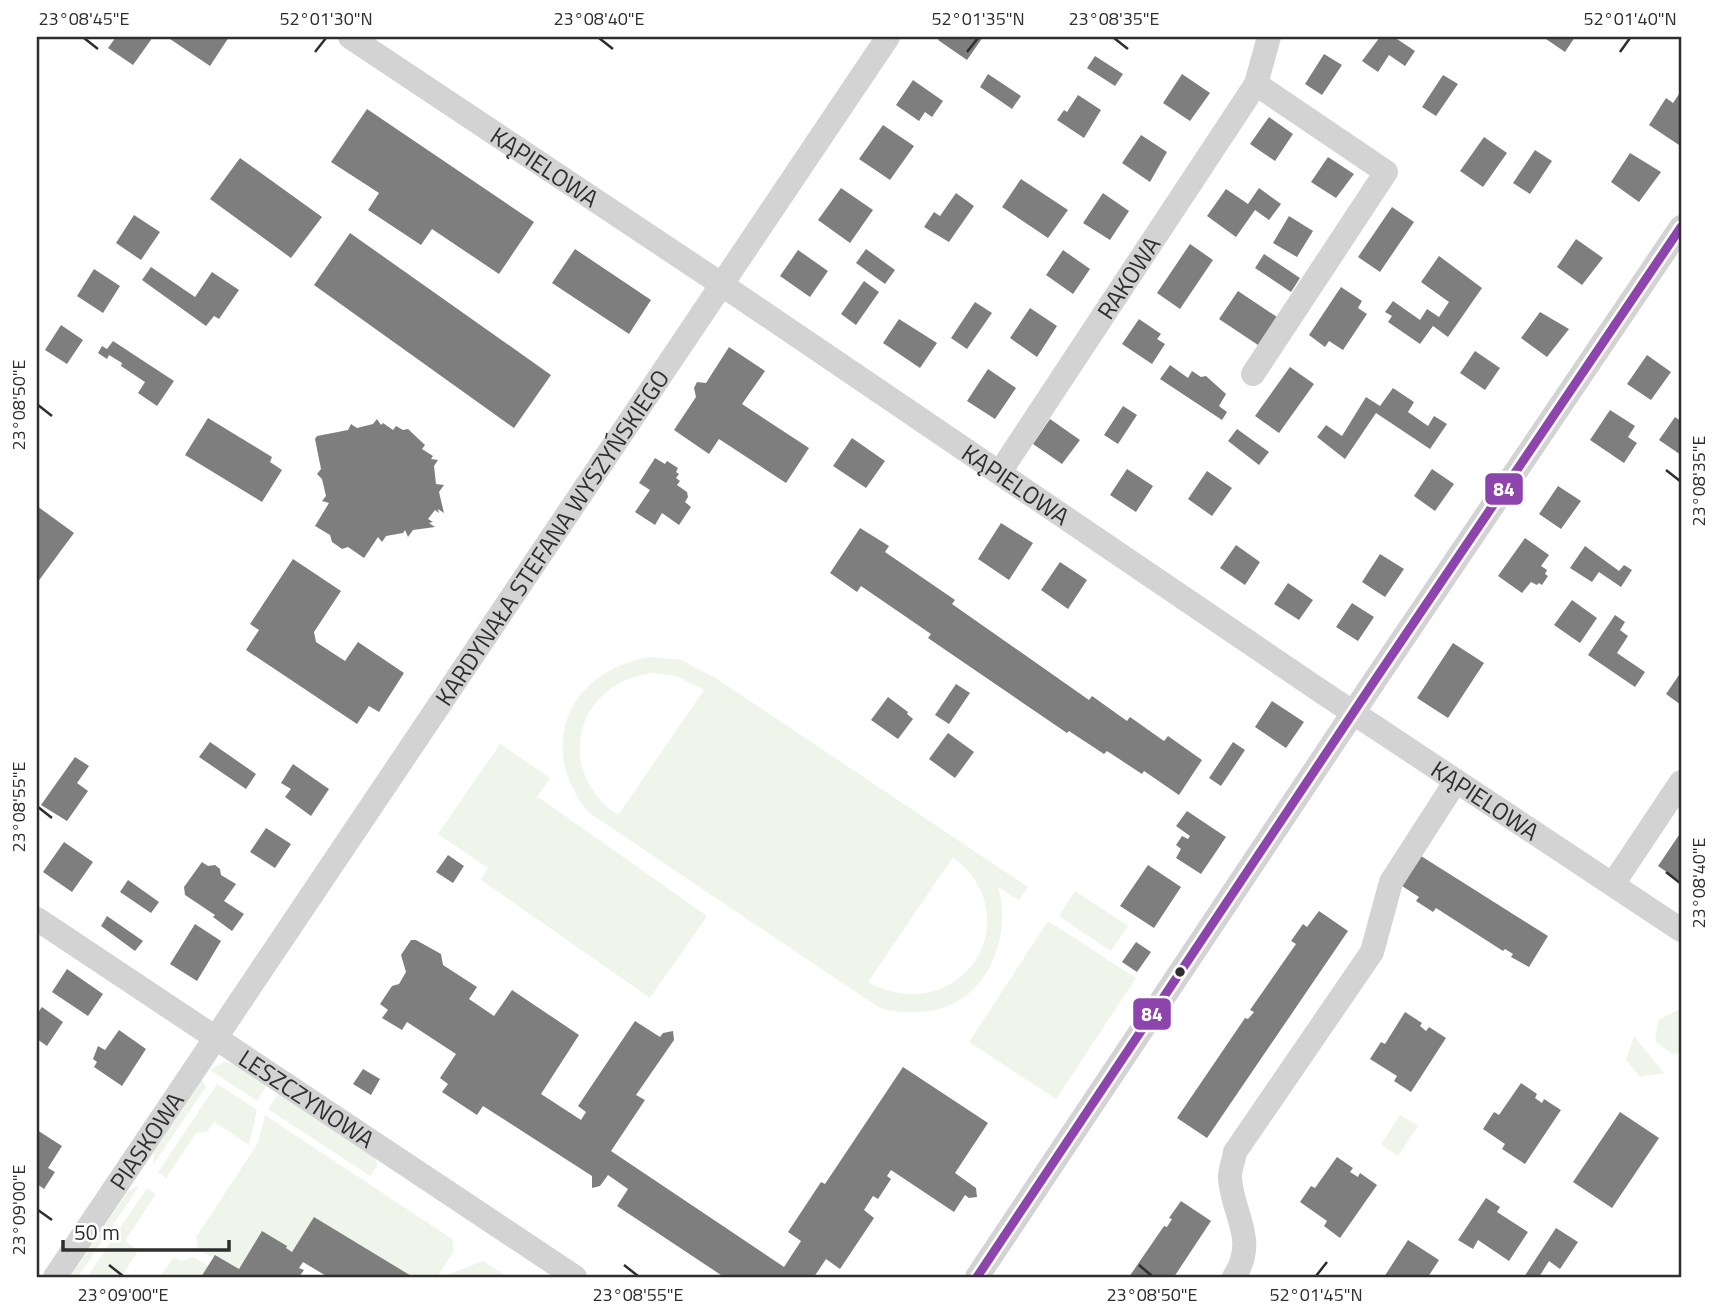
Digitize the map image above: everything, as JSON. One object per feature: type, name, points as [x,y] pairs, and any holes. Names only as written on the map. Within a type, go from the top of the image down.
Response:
[{"type":"street","name":"KĄPIELOWA","points":[[350,37],[1000,472],[1353,713],[1681,930]]},
{"type":"street","name":"KARDYNAŁA STEFANA WYSZYŃSKIEGO","points":[[215,1038],[888,37]]},
{"type":"street","name":"RAKOWA","points":[[1000,472],[1256,84],[1269,37]]},
{"type":"street","points":[[1253,374],[1386,172],[1256,84]]},
{"type":"street","points":[[977,1277],[1681,227]]},
{"type":"street","points":[[1234,1277],[1246,1237],[1230,1178],[1235,1152],[1372,952],[1391,882],[1456,781]]},
{"type":"street","points":[[1613,884],[1681,782]]},
{"type":"street","name":"LESZCZYNOWA","points":[[37,919],[575,1277]]},
{"type":"street","name":"PIASKOWA","points":[[55,1277],[215,1038]]},
{"type":"shaded area","points":[[652,657],[681,660],[714,677],[1028,887],[1019,900],[998,887],[1002,905],[999,943],[984,977],[972,991],[957,1002],[931,1011],[909,1012],[880,1008],[588,812],[572,787],[564,762],[563,737],[569,714],[581,694],[600,677],[623,664]],"holes":[[[652,673],[676,676],[704,690],[618,815],[598,797],[585,776],[580,753],[582,731],[590,711],[605,693],[626,680]],[[953,857],[976,882],[986,910],[986,937],[975,961],[956,980],[931,992],[901,993],[868,982]]]},
{"type":"shaded area","points":[[500,744],[550,778],[533,803],[538,797],[707,916],[650,998],[481,880],[488,868],[438,834]]},
{"type":"shaded area","points":[[1075,891],[1128,926],[1111,951],[1059,916]]},
{"type":"shaded area","points":[[1048,921],[1136,978],[1056,1099],[969,1042]]},
{"type":"shaded area","points":[[1678,1010],[1681,1013],[1681,1052],[1674,1055],[1655,1041],[1658,1020]]},
{"type":"shaded area","points":[[1634,1036],[1664,1073],[1640,1077],[1626,1060]]},
{"type":"shaded area","points":[[223,1062],[237,1064],[267,1085],[257,1101],[210,1070]]},
{"type":"shaded area","points":[[202,1080],[206,1087],[153,1165],[154,1152]]},
{"type":"shaded area","points":[[217,1084],[257,1110],[249,1145],[214,1122],[207,1132],[196,1133],[166,1178],[158,1172]]},
{"type":"shaded area","points":[[279,1093],[375,1155],[378,1165],[370,1176],[268,1109]]},
{"type":"shaded area","points":[[265,1115],[452,1239],[454,1250],[437,1277],[413,1277],[314,1217],[292,1252],[262,1232],[239,1269],[198,1249],[196,1237],[258,1143]]},
{"type":"shaded area","points":[[1400,1115],[1418,1126],[1398,1156],[1381,1144]]},
{"type":"shaded area","points":[[140,1185],[78,1277],[70,1277],[129,1190]]},
{"type":"shaded area","points":[[147,1188],[156,1194],[125,1241],[136,1249],[137,1253],[121,1277],[87,1277]]},
{"type":"shaded area","points":[[174,1257],[181,1261],[194,1257],[208,1266],[201,1277],[160,1277]]},
{"type":"shaded area","points":[[483,1261],[508,1277],[447,1277],[449,1274]]},
{"type":"building","points":[[116,37],[153,37],[133,65],[108,48]]},
{"type":"building","points":[[167,37],[229,37],[210,66]]},
{"type":"building","points":[[940,37],[983,37],[967,60],[938,40]]},
{"type":"building","points":[[1380,37],[1394,37],[1415,51],[1405,66],[1389,55],[1378,72],[1362,61]]},
{"type":"building","points":[[1543,37],[1575,37],[1565,52]]},
{"type":"building","points":[[1324,54],[1342,65],[1322,95],[1305,84]]},
{"type":"building","points":[[1095,56],[1123,74],[1115,86],[1087,68]]},
{"type":"building","points":[[988,74],[1021,96],[1012,109],[980,87]]},
{"type":"building","points":[[1182,74],[1210,93],[1190,121],[1163,103]]},
{"type":"building","points":[[1443,75],[1458,84],[1436,116],[1422,107]]},
{"type":"building","points":[[913,80],[943,101],[932,117],[925,112],[919,121],[896,105]]},
{"type":"building","points":[[1681,91],[1679,145],[1649,125],[1666,98],[1673,103]]},
{"type":"building","points":[[1078,95],[1101,110],[1084,138],[1057,120],[1064,110],[1067,112]]},
{"type":"building","points":[[367,109],[534,222],[499,274],[432,229],[421,245],[368,210],[379,193],[331,162]]},
{"type":"building","points":[[1269,117],[1293,134],[1275,161],[1250,144]]},
{"type":"building","points":[[883,125],[914,146],[890,180],[859,159]]},
{"type":"building","points":[[1141,135],[1167,152],[1150,182],[1122,163]]},
{"type":"building","points":[[1484,137],[1507,153],[1483,187],[1460,171]]},
{"type":"building","points":[[1535,150],[1552,161],[1530,194],[1513,183]]},
{"type":"building","points":[[1630,153],[1661,172],[1639,202],[1611,182]]},
{"type":"building","points":[[1328,157],[1354,174],[1336,198],[1311,182]]},
{"type":"building","points":[[240,158],[322,217],[291,258],[210,199]]},
{"type":"building","points":[[1021,179],[1068,210],[1048,238],[1002,207]]},
{"type":"building","points":[[841,188],[873,210],[850,243],[818,220]]},
{"type":"building","points":[[1259,188],[1281,204],[1269,220],[1255,210],[1236,237],[1207,216],[1226,189],[1248,204]]},
{"type":"building","points":[[956,193],[974,206],[949,242],[924,227],[934,212],[940,216]]},
{"type":"building","points":[[1103,193],[1129,211],[1110,240],[1083,223]]},
{"type":"building","points":[[1392,207],[1414,222],[1380,272],[1358,257]]},
{"type":"building","points":[[134,215],[160,232],[141,260],[116,243]]},
{"type":"building","points":[[1289,216],[1313,231],[1297,257],[1273,243]]},
{"type":"building","points":[[350,233],[551,375],[514,428],[314,285]]},
{"type":"building","points":[[1576,239],[1603,258],[1582,285],[1557,267]]},
{"type":"building","points":[[1190,244],[1213,260],[1180,309],[1157,293]]},
{"type":"building","points":[[575,249],[651,300],[629,334],[552,283]]},
{"type":"building","points":[[866,249],[895,270],[885,284],[856,263]]},
{"type":"building","points":[[798,250],[828,271],[810,297],[780,276]]},
{"type":"building","points":[[1063,250],[1090,269],[1073,294],[1046,275]]},
{"type":"building","points":[[1264,254],[1300,278],[1291,292],[1255,268]]},
{"type":"building","points":[[1439,256],[1482,288],[1448,337],[1433,326],[1420,344],[1388,322],[1392,316],[1385,312],[1393,301],[1420,320],[1427,309],[1439,317],[1449,302],[1421,282]]},
{"type":"building","points":[[151,267],[195,297],[212,272],[239,290],[219,319],[214,316],[206,326],[142,280]]},
{"type":"building","points":[[94,269],[120,286],[103,313],[77,296]]},
{"type":"building","points":[[864,281],[879,292],[856,325],[841,314]]},
{"type":"building","points":[[1341,287],[1362,301],[1358,308],[1367,314],[1343,350],[1329,341],[1325,347],[1309,335]]},
{"type":"building","points":[[1238,291],[1277,317],[1258,345],[1219,319]]},
{"type":"building","points":[[975,302],[992,313],[967,349],[951,338]]},
{"type":"building","points":[[1030,308],[1057,326],[1037,357],[1010,338]]},
{"type":"building","points":[[1540,312],[1569,329],[1547,357],[1521,338]]},
{"type":"building","points":[[899,319],[937,343],[920,368],[883,343]]},
{"type":"building","points":[[1139,319],[1161,334],[1157,339],[1165,344],[1152,364],[1122,344]]},
{"type":"building","points":[[61,325],[83,340],[67,364],[45,350]]},
{"type":"building","points":[[113,341],[174,381],[157,406],[138,393],[145,382],[121,366],[122,363],[109,355],[107,359],[98,353],[102,346],[107,349]]},
{"type":"building","points":[[729,347],[765,371],[742,404],[809,448],[786,483],[719,439],[709,454],[674,430],[696,397],[694,388],[697,382],[706,383]]},
{"type":"building","points":[[1475,351],[1500,368],[1485,390],[1460,373]]},
{"type":"building","points":[[1647,355],[1671,372],[1651,400],[1627,384]]},
{"type":"building","points":[[1170,365],[1188,378],[1192,371],[1201,377],[1206,376],[1226,394],[1219,406],[1227,412],[1222,420],[1160,379]]},
{"type":"building","points":[[1290,367],[1314,384],[1279,433],[1255,416]]},
{"type":"building","points":[[988,369],[1016,388],[995,419],[967,401]]},
{"type":"building","points":[[1393,388],[1414,402],[1408,412],[1428,426],[1434,416],[1447,424],[1430,449],[1376,413],[1345,459],[1317,437],[1326,425],[1342,436],[1366,397],[1380,406]]},
{"type":"building","points":[[1123,406],[1137,415],[1118,444],[1104,435]]},
{"type":"building","points":[[1610,410],[1635,426],[1628,437],[1637,443],[1624,463],[1590,440]]},
{"type":"building","points":[[1675,417],[1681,421],[1681,455],[1659,440]]},
{"type":"building","points":[[208,418],[272,457],[270,462],[282,470],[262,502],[185,455]]},
{"type":"building","points":[[377,419],[381,425],[383,423],[393,430],[396,426],[403,430],[408,429],[425,445],[422,449],[433,456],[431,459],[438,460],[434,466],[436,484],[444,485],[439,492],[444,513],[435,510],[428,519],[435,527],[413,530],[408,537],[405,530],[403,533],[386,536],[382,542],[378,537],[364,558],[348,547],[342,549],[332,542],[330,535],[315,526],[329,503],[322,501],[326,496],[322,479],[317,474],[321,469],[315,439],[317,436],[348,430],[351,424],[357,428],[373,424]]},
{"type":"building","points":[[1050,419],[1080,440],[1062,464],[1033,444]]},
{"type":"building","points":[[1237,429],[1269,452],[1259,465],[1228,441]]},
{"type":"building","points":[[852,438],[885,461],[866,488],[833,466]]},
{"type":"building","points":[[655,458],[678,468],[676,472],[679,474],[676,478],[680,481],[677,485],[687,492],[685,502],[691,507],[679,525],[662,513],[655,525],[635,512],[650,490],[639,483]]},
{"type":"building","points":[[1127,469],[1153,486],[1136,512],[1110,495]]},
{"type":"building","points":[[1432,469],[1454,484],[1435,511],[1414,496]]},
{"type":"building","points":[[1207,471],[1232,488],[1212,516],[1188,499]]},
{"type":"building","points":[[1558,486],[1581,501],[1561,529],[1539,514]]},
{"type":"building","points":[[37,506],[74,533],[37,583]]},
{"type":"building","points":[[1001,523],[1033,543],[1009,580],[978,559]]},
{"type":"building","points":[[860,528],[889,546],[885,552],[955,600],[952,604],[1089,700],[1092,696],[1127,721],[1130,717],[1164,741],[1168,736],[1202,760],[1179,795],[1144,771],[1142,774],[1107,751],[1104,754],[1069,731],[1067,733],[928,638],[931,634],[861,586],[857,592],[830,573]]},
{"type":"building","points":[[1525,538],[1549,555],[1541,566],[1547,570],[1545,574],[1548,576],[1542,585],[1531,582],[1522,593],[1498,576]]},
{"type":"building","points":[[1236,545],[1260,562],[1245,585],[1220,568]]},
{"type":"building","points":[[1585,546],[1619,571],[1624,565],[1632,570],[1621,587],[1599,572],[1592,582],[1570,568]]},
{"type":"building","points":[[1380,554],[1404,569],[1385,597],[1362,582]]},
{"type":"building","points":[[293,559],[341,591],[314,632],[316,642],[345,661],[358,642],[404,673],[379,712],[369,706],[357,724],[246,650],[259,630],[250,624]]},
{"type":"building","points":[[1060,562],[1087,580],[1068,609],[1041,590]]},
{"type":"building","points":[[1288,583],[1313,600],[1299,620],[1274,604]]},
{"type":"building","points":[[1572,600],[1597,618],[1580,643],[1554,625]]},
{"type":"building","points":[[1352,603],[1374,617],[1358,641],[1336,627]]},
{"type":"building","points":[[1615,615],[1625,622],[1620,630],[1628,636],[1617,653],[1645,672],[1635,687],[1588,655]]},
{"type":"building","points":[[1453,643],[1484,663],[1448,718],[1417,698]]},
{"type":"building","points":[[1681,672],[1681,705],[1666,694]]},
{"type":"building","points":[[956,684],[970,693],[949,724],[935,715]]},
{"type":"building","points":[[888,697],[913,719],[898,739],[871,720]]},
{"type":"building","points":[[1272,701],[1304,722],[1286,748],[1255,727]]},
{"type":"building","points":[[948,733],[974,752],[955,778],[929,759]]},
{"type":"building","points":[[210,742],[256,774],[246,789],[199,757]]},
{"type":"building","points":[[1233,742],[1245,750],[1221,786],[1209,778]]},
{"type":"building","points":[[75,757],[89,766],[77,783],[88,791],[67,821],[41,805]]},
{"type":"building","points":[[293,764],[329,789],[311,816],[285,797],[291,789],[281,783]]},
{"type":"building","points":[[1187,811],[1226,837],[1201,874],[1176,858],[1181,849],[1176,845],[1182,836],[1188,839],[1190,836],[1176,826]]},
{"type":"building","points":[[266,828],[291,844],[275,868],[250,852]]},
{"type":"building","points":[[1679,835],[1681,837],[1681,882],[1658,866]]},
{"type":"building","points":[[64,842],[93,862],[72,892],[43,872]]},
{"type":"building","points":[[448,855],[464,866],[453,883],[436,872]]},
{"type":"building","points":[[1421,856],[1548,936],[1529,967],[1511,957],[1513,954],[1505,949],[1503,951],[1436,908],[1433,912],[1416,901],[1419,897],[1402,886]]},
{"type":"building","points":[[202,862],[208,866],[215,865],[220,869],[221,875],[236,884],[224,901],[244,914],[232,931],[213,917],[215,915],[185,895],[184,887]]},
{"type":"building","points":[[1148,865],[1181,887],[1154,928],[1120,906]]},
{"type":"building","points":[[128,880],[159,902],[151,913],[120,892]]},
{"type":"building","points":[[1319,911],[1348,931],[1207,1138],[1177,1118],[1245,1018],[1248,1019],[1254,1012],[1250,1010],[1296,944],[1291,941],[1303,924],[1307,927]]},
{"type":"building","points":[[107,916],[143,941],[135,951],[101,926]]},
{"type":"building","points":[[195,924],[221,941],[197,981],[170,964]]},
{"type":"building","points":[[411,940],[416,940],[441,954],[443,965],[477,987],[469,999],[494,1016],[512,990],[579,1035],[541,1094],[581,1120],[586,1112],[578,1106],[635,1021],[660,1037],[663,1033],[673,1031],[674,1040],[636,1095],[645,1100],[611,1151],[784,1267],[801,1241],[788,1232],[821,1182],[825,1184],[903,1067],[988,1123],[955,1173],[976,1188],[977,1197],[969,1198],[965,1195],[954,1212],[891,1170],[887,1176],[891,1179],[878,1199],[873,1196],[864,1210],[874,1218],[840,1269],[826,1259],[814,1277],[724,1277],[617,1206],[628,1189],[608,1175],[600,1186],[592,1188],[592,1176],[483,1106],[477,1115],[442,1092],[448,1084],[440,1078],[456,1054],[407,1022],[402,1030],[382,1018],[388,1010],[380,1004],[392,986],[399,984],[406,972],[401,955]]},
{"type":"building","points":[[1136,942],[1151,952],[1137,972],[1122,962]]},
{"type":"building","points":[[67,969],[103,994],[88,1016],[52,992]]},
{"type":"building","points":[[42,1007],[63,1022],[47,1046],[37,1039],[37,1014]]},
{"type":"building","points":[[1405,1012],[1422,1023],[1420,1026],[1426,1031],[1429,1027],[1446,1038],[1411,1092],[1394,1081],[1397,1076],[1370,1059],[1381,1042],[1385,1044]]},
{"type":"building","points":[[119,1030],[146,1049],[122,1086],[94,1067],[97,1062],[93,1059],[98,1046],[105,1050]]},
{"type":"building","points":[[363,1069],[380,1079],[371,1095],[353,1084]]},
{"type":"building","points":[[1521,1083],[1537,1094],[1535,1098],[1542,1103],[1544,1099],[1561,1110],[1525,1164],[1502,1149],[1505,1144],[1483,1129],[1494,1112],[1499,1115]]},
{"type":"building","points":[[1620,1112],[1659,1138],[1612,1208],[1573,1182]]},
{"type":"building","points":[[37,1130],[62,1146],[48,1168],[55,1172],[44,1189],[37,1184]]},
{"type":"building","points":[[1337,1157],[1353,1168],[1350,1172],[1358,1177],[1360,1173],[1377,1185],[1340,1238],[1324,1226],[1327,1221],[1300,1202],[1311,1186],[1315,1188]]},
{"type":"building","points":[[1486,1198],[1500,1207],[1497,1212],[1528,1232],[1509,1261],[1478,1240],[1473,1249],[1458,1240]]},
{"type":"building","points":[[1181,1201],[1211,1221],[1174,1277],[1129,1277],[1164,1226],[1167,1227],[1172,1219],[1169,1218]]},
{"type":"building","points":[[314,1217],[413,1277],[328,1277],[303,1262],[299,1268],[304,1270],[299,1277],[201,1277],[215,1255],[239,1269],[262,1231],[292,1252]]},
{"type":"building","points":[[1556,1228],[1578,1242],[1560,1269],[1549,1261],[1539,1277],[1524,1277]]},
{"type":"building","points":[[1408,1240],[1439,1260],[1428,1277],[1384,1277]]},
{"type":"transit line","name":"84","points":[[977,1277],[1681,227]]}]
